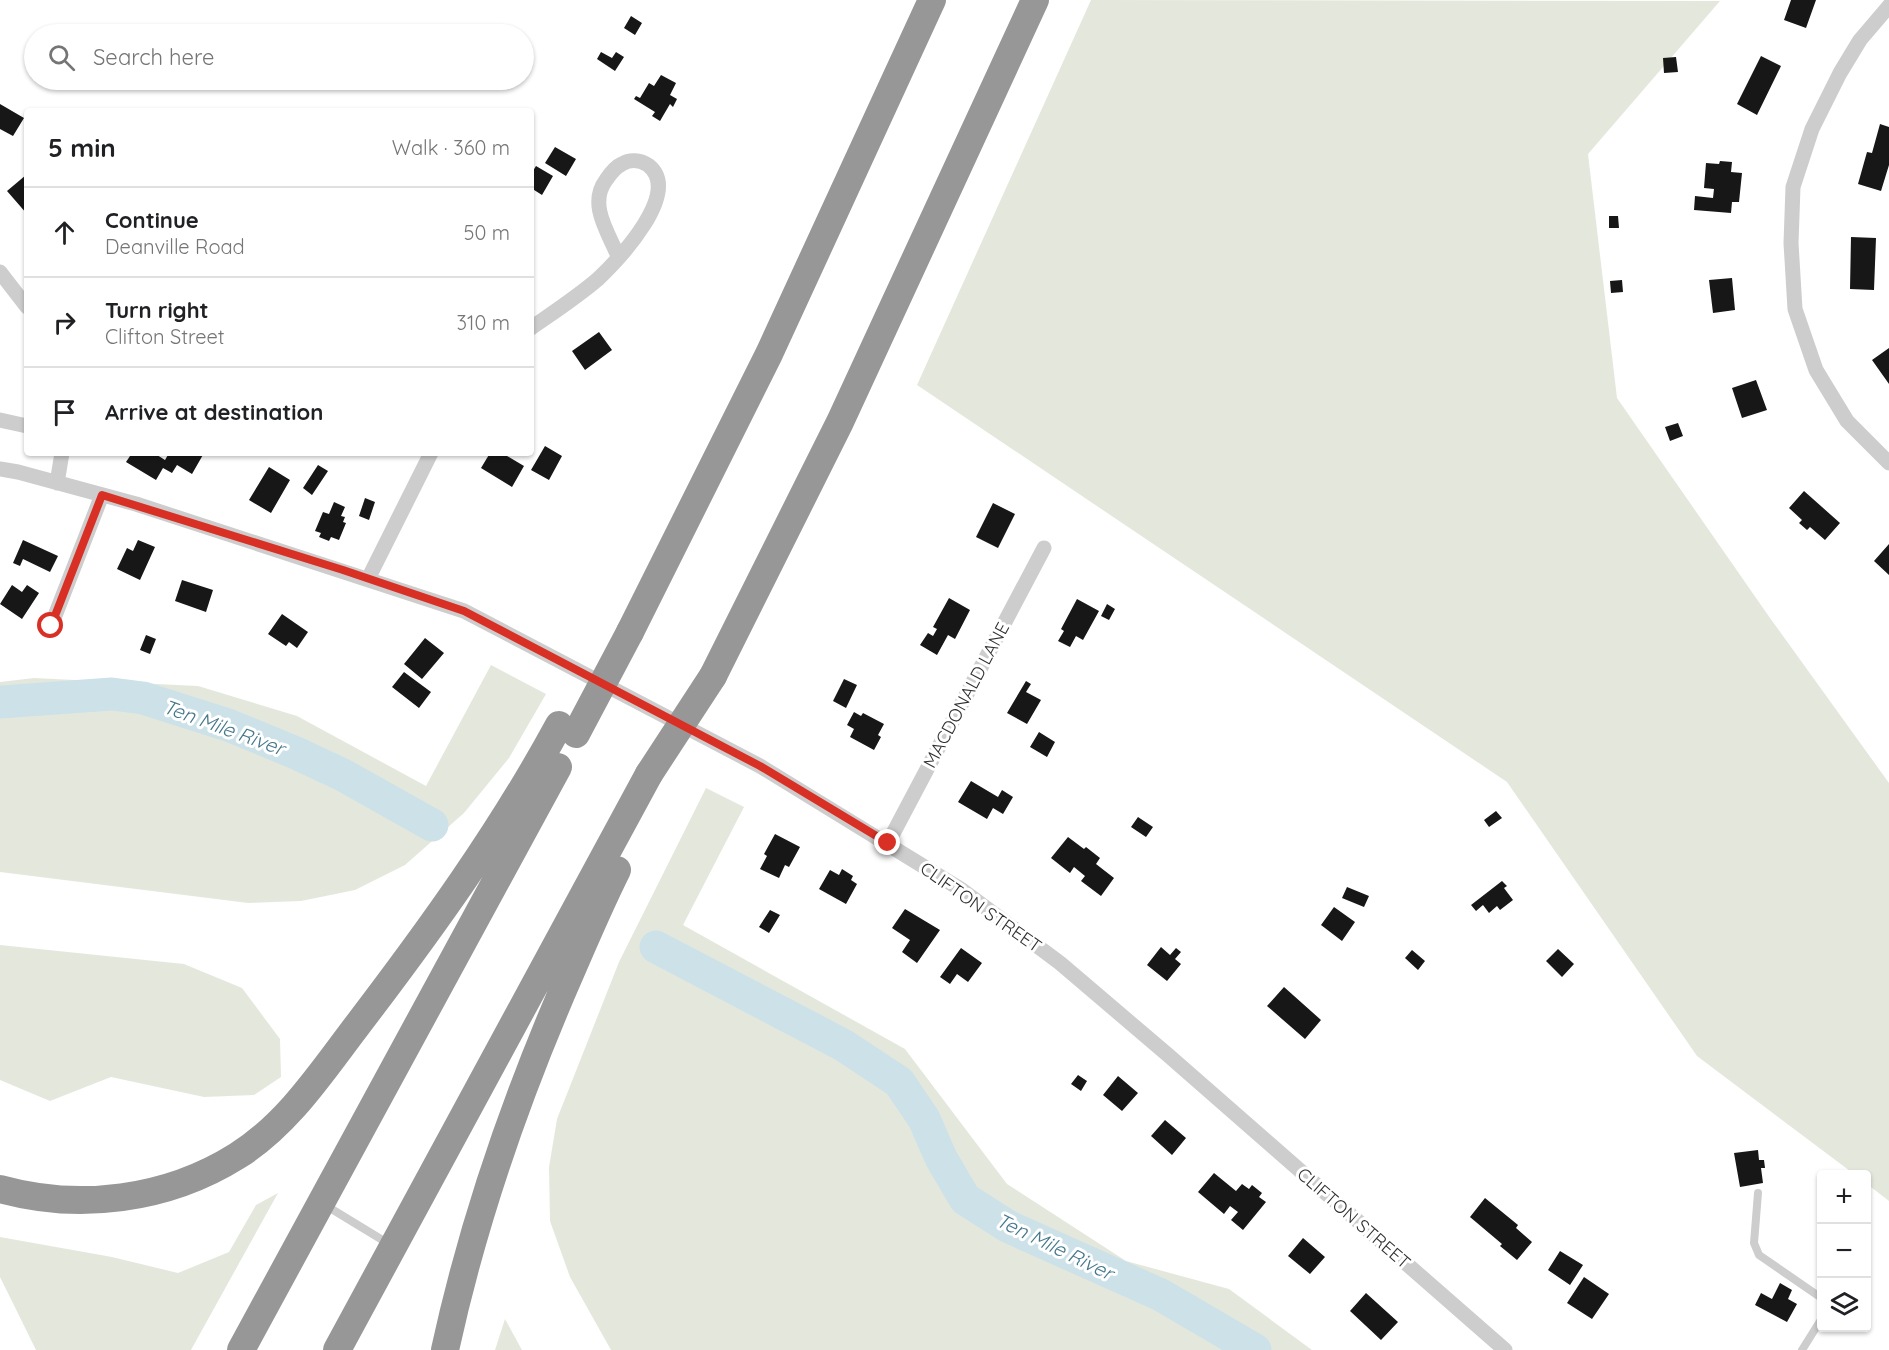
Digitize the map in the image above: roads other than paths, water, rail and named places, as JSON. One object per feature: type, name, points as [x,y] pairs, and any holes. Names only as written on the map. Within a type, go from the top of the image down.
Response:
[{"type":"highway","points":[[622,627],[729,398],[866,119],[921,0]]},
{"type":"highway","points":[[241,1350],[322,1202],[567,730],[749,396],[932,0]]},
{"type":"highway","points":[[337,1350],[713,676],[840,422],[1035,0]]},
{"type":"highway","points":[[0,1189],[32,1196],[84,1200],[138,1195],[164,1189],[214,1169],[260,1139],[298,1102],[403,963],[496,833],[536,768],[567,730]]},
{"type":"highway","points":[[445,1350],[469,1251],[510,1123],[534,1059],[656,777]]},
{"type":"street","points":[[1889,6],[1860,40],[1840,73],[1812,129],[1793,187],[1791,243],[1795,309],[1816,370],[1847,421],[1889,462]]},
{"type":"street","points":[[534,326],[590,285],[618,256],[646,221],[658,197],[658,180],[653,169],[643,162],[633,160],[611,172],[602,185],[597,200],[600,215],[618,256]]},
{"type":"street","points":[[0,272],[24,299]]},
{"type":"street","points":[[0,420],[24,425]]},
{"type":"street","points":[[57,483],[62,456]]},
{"type":"street","points":[[368,579],[430,456]]},
{"type":"street","name":"CLIFTON STREET","points":[[0,469],[102,495],[464,611],[760,766],[963,890],[1060,963],[1505,1350]]},
{"type":"street","points":[[51,626],[102,495]]},
{"type":"street","name":"MACDONALD LANE","points":[[888,843],[1044,548]]},
{"type":"lane","points":[[1758,1193],[1754,1243],[1759,1255],[1817,1295]]},
{"type":"lane","points":[[322,1202],[393,1246]]},
{"type":"lane","points":[[1802,1350],[1817,1325]]},
{"type":"waterway","name":"Ten Mile River","points":[[0,702],[112,694],[143,698],[228,725],[296,753],[343,775],[432,825]]},
{"type":"waterway","name":"Ten Mile River","points":[[656,947],[843,1045],[899,1082],[924,1119],[941,1158],[965,1199],[1009,1227],[1161,1295],[1255,1350]]}]
